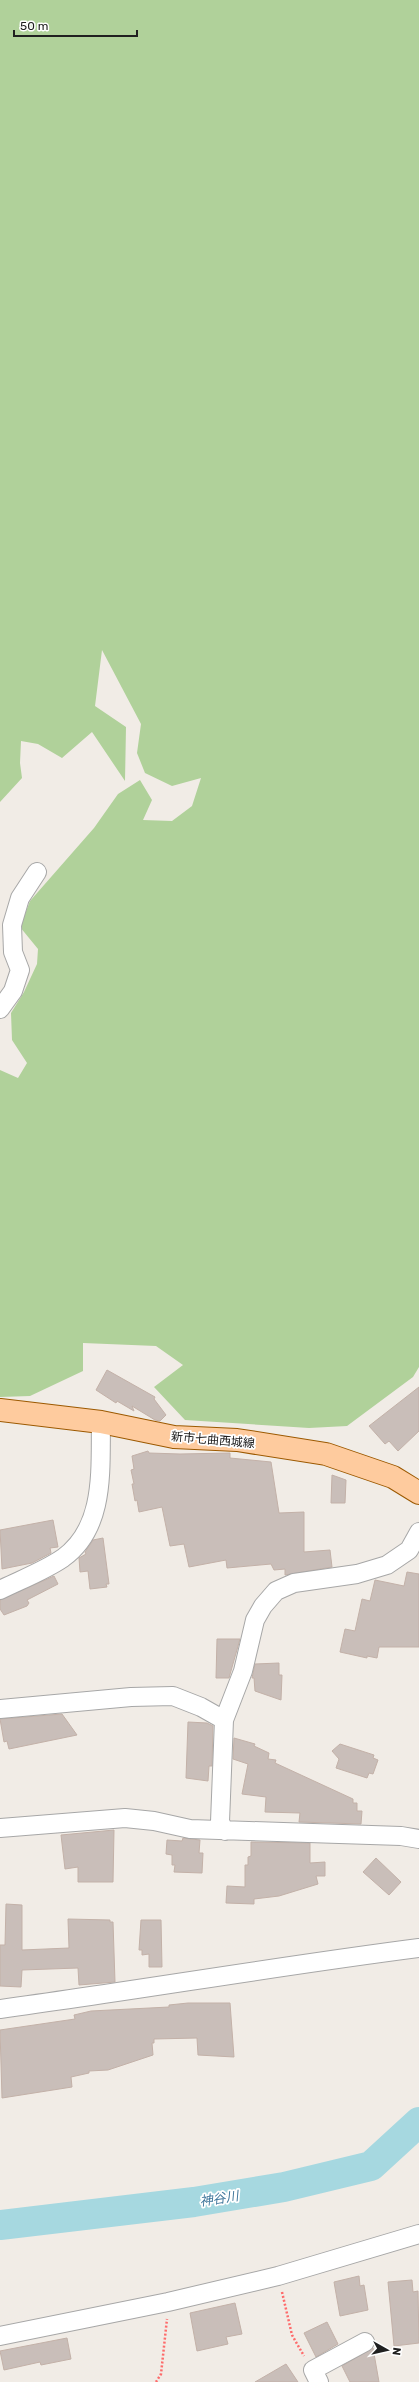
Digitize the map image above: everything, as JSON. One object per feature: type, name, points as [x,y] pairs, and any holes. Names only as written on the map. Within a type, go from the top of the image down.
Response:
[{"type":"main road","name":"新市七曲西城線","points":[[0,1410],[101,1422],[174,1437],[236,1440],[326,1454],[393,1477],[419,1493]]},
{"type":"street","points":[[0,1009],[13,991],[20,970],[13,952],[12,925],[20,898],[37,872]]},
{"type":"street","points":[[0,1590],[63,1558],[82,1539],[93,1518],[100,1491],[101,1422]]},
{"type":"street","points":[[225,1831],[220,1822],[224,1720],[243,1672],[255,1620],[263,1606],[276,1591],[294,1583],[357,1574],[387,1565],[409,1550],[419,1532]]},
{"type":"street","points":[[0,1709],[131,1697],[173,1696],[201,1707],[224,1720]]},
{"type":"street","points":[[0,1828],[125,1818],[154,1821],[190,1829],[401,1836],[419,1840]]},
{"type":"street","points":[[0,2009],[115,1994],[318,1961],[419,1948]]},
{"type":"street","points":[[0,2336],[168,2302],[278,2276],[419,2234]]},
{"type":"street","points":[[316,2376],[365,2342]]},
{"type":"path","points":[[278,2276],[292,2335],[316,2376]]},
{"type":"path","points":[[156,2382],[161,2374],[168,2302]]},
{"type":"green space","points":[[0,0],[419,0],[419,1367],[413,1377],[347,1426],[309,1428],[185,1420],[154,1387],[183,1365],[156,1346],[83,1343],[83,1371],[30,1396],[0,1397],[0,1070],[18,1078],[27,1063],[12,1040],[11,1013],[24,992],[37,964],[38,949],[20,927],[30,901],[94,828],[118,794],[140,780],[152,800],[143,820],[172,821],[192,806],[201,778],[172,786],[145,773],[137,753],[141,724],[102,650],[95,706],[126,727],[125,781],[92,732],[62,758],[38,744],[21,741],[20,763],[22,778],[0,802]]},
{"type":"building","points":[[107,1370],[155,1397],[154,1399],[166,1415],[160,1421],[155,1420],[132,1406],[134,1411],[117,1401],[116,1403],[96,1390]]},
{"type":"building","points":[[419,1387],[419,1431],[398,1451],[389,1441],[385,1444],[369,1426]]},
{"type":"building","points":[[148,1451],[149,1453],[180,1454],[230,1453],[230,1458],[271,1462],[279,1513],[304,1512],[304,1552],[330,1550],[332,1567],[285,1575],[285,1569],[274,1570],[271,1564],[227,1568],[226,1560],[189,1567],[184,1544],[170,1546],[162,1507],[139,1512],[137,1500],[135,1501],[131,1470],[134,1469],[132,1456]]},
{"type":"building","points":[[332,1475],[346,1480],[345,1503],[331,1503]]},
{"type":"building","points":[[53,1520],[58,1547],[50,1548],[51,1553],[32,1563],[2,1569],[0,1530]]},
{"type":"building","points":[[103,1538],[109,1584],[106,1584],[107,1587],[90,1589],[88,1571],[80,1572],[79,1558],[86,1554],[85,1552],[93,1540]]},
{"type":"building","points":[[407,1572],[419,1574],[419,1647],[379,1647],[377,1658],[367,1656],[367,1658],[340,1652],[345,1629],[355,1631],[362,1599],[370,1601],[375,1580],[404,1586]]},
{"type":"building","points":[[54,1576],[58,1584],[27,1600],[29,1603],[27,1606],[4,1615],[0,1609],[0,1600]]},
{"type":"building","points":[[217,1639],[240,1639],[229,1678],[216,1678]]},
{"type":"building","points":[[279,1663],[279,1675],[282,1675],[281,1700],[255,1691],[254,1678],[252,1678],[255,1664]]},
{"type":"building","points":[[62,1714],[77,1735],[9,1749],[7,1741],[4,1742],[0,1719]]},
{"type":"building","points":[[188,1722],[207,1723],[213,1726],[212,1766],[209,1766],[208,1781],[186,1778]]},
{"type":"building","points":[[234,1738],[255,1744],[254,1746],[269,1753],[268,1759],[276,1760],[275,1763],[353,1799],[353,1803],[357,1803],[357,1811],[362,1811],[361,1824],[299,1822],[300,1813],[265,1812],[266,1797],[242,1794],[248,1764],[233,1759]]},
{"type":"building","points":[[340,1744],[374,1755],[373,1758],[378,1760],[373,1774],[369,1773],[367,1778],[336,1768],[339,1759],[332,1751]]},
{"type":"building","points":[[114,1830],[113,1882],[78,1882],[78,1867],[65,1869],[61,1835]]},
{"type":"building","points":[[183,1838],[200,1840],[199,1853],[203,1853],[202,1873],[174,1872],[175,1865],[172,1865],[172,1855],[166,1854],[167,1840],[182,1841]]},
{"type":"building","points":[[251,1842],[310,1843],[310,1863],[325,1862],[325,1876],[316,1876],[318,1884],[279,1896],[254,1899],[254,1904],[226,1903],[227,1886],[245,1887],[245,1865],[248,1865],[248,1857],[251,1856]]},
{"type":"building","points":[[376,1858],[401,1882],[389,1895],[363,1872]]},
{"type":"building","points":[[6,1904],[22,1905],[22,1950],[69,1948],[68,1919],[110,1920],[110,1922],[113,1922],[115,1982],[79,1985],[78,1968],[22,1970],[21,1987],[0,1986],[0,1945],[5,1945]]},
{"type":"building","points":[[141,1920],[161,1920],[162,1967],[149,1967],[149,1954],[142,1955],[142,1950],[139,1950]]},
{"type":"building","points":[[188,2003],[230,2003],[234,2057],[198,2055],[197,2038],[154,2039],[154,2043],[152,2043],[153,2055],[108,2070],[89,2071],[89,2073],[71,2077],[72,2087],[2,2098],[0,2030],[75,2019],[74,2015],[91,2011],[169,2007],[169,2005]]},
{"type":"building","points":[[359,2276],[360,2286],[364,2285],[368,2310],[340,2316],[334,2282]]},
{"type":"building","points":[[412,2280],[413,2292],[418,2291],[419,2343],[394,2346],[388,2282]]},
{"type":"building","points":[[235,2303],[242,2334],[226,2337],[228,2344],[197,2351],[190,2313]]},
{"type":"building","points":[[327,2322],[338,2344],[316,2357],[304,2333]]},
{"type":"building","points":[[67,2338],[71,2359],[41,2365],[40,2362],[4,2370],[0,2351]]},
{"type":"building","points":[[373,2348],[379,2382],[350,2382],[342,2366]]},
{"type":"building","points":[[286,2364],[298,2382],[255,2382]]},
{"type":"waterway","name":"神谷川","points":[[0,2225],[194,2202],[284,2187],[371,2166],[419,2122]]}]
